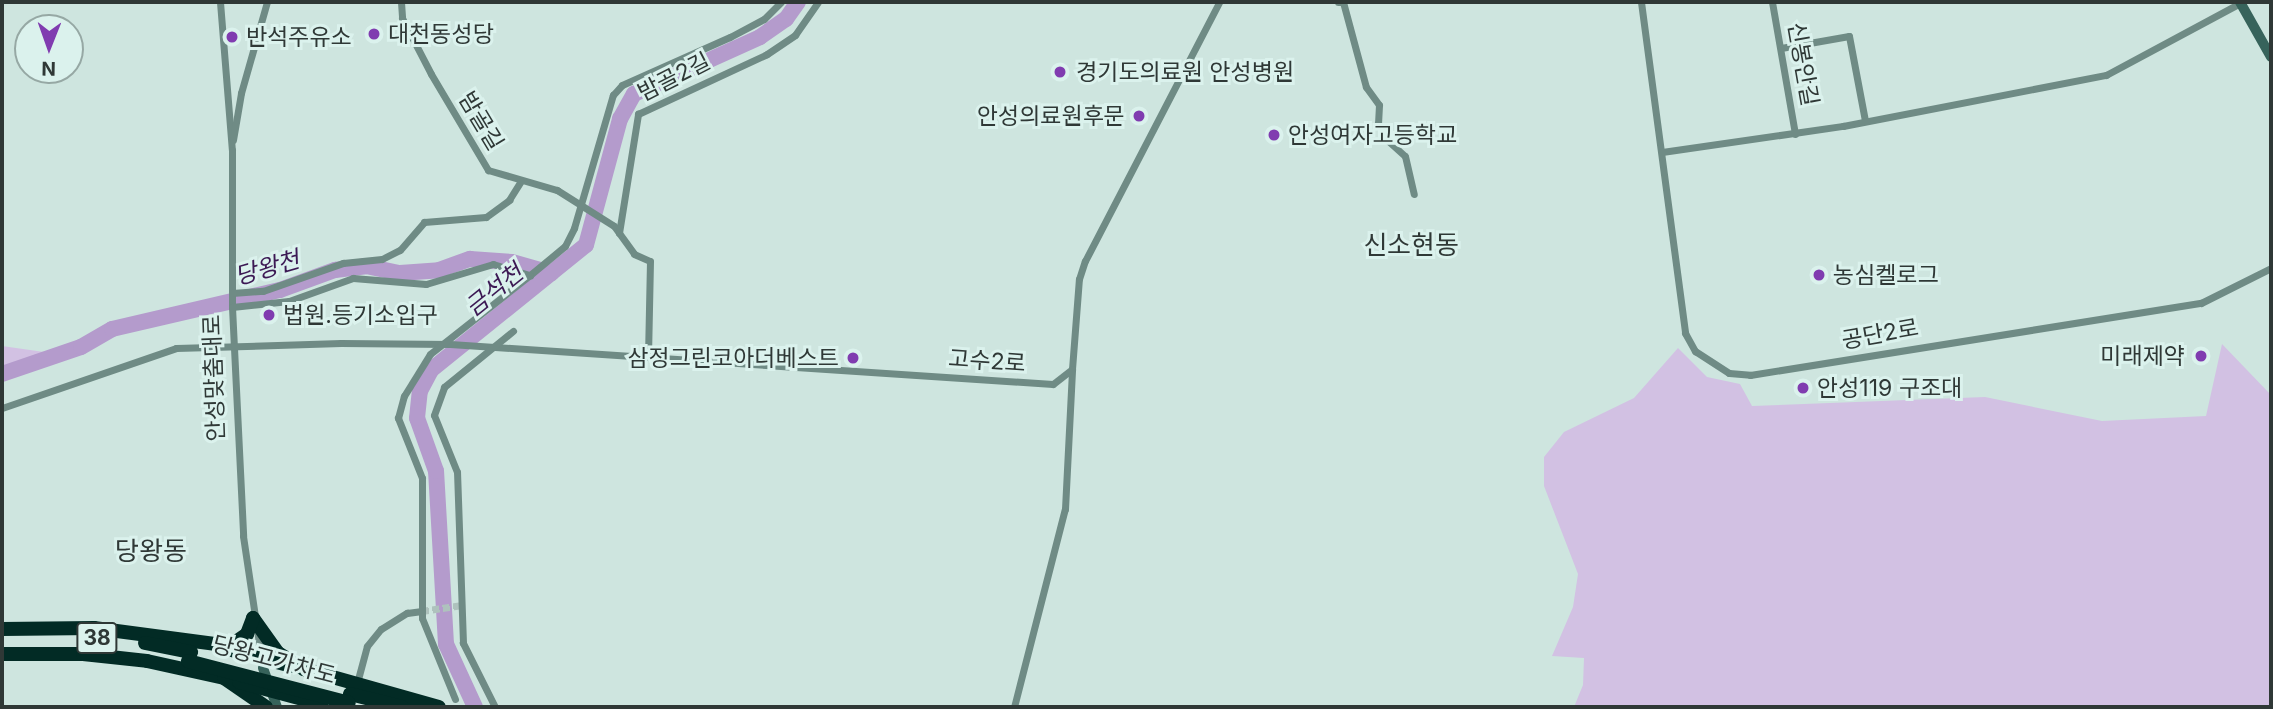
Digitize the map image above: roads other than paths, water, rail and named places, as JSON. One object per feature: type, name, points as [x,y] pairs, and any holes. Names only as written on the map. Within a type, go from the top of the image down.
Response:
[{"type":"highway","points":[[217,646],[240,642],[253,618],[278,653],[352,693],[439,707]]},
{"type":"highway","points":[[2,629],[94,628],[217,646],[262,664],[304,669]]},
{"type":"highway","name":"38","points":[[2,638],[82,636],[190,657]]},
{"type":"highway","name":"38","points":[[2,646],[124,649],[190,657]]},
{"type":"highway","points":[[2,654],[134,660],[224,678],[327,705]]},
{"type":"highway","name":"당왕고가차도","points":[[190,657],[352,693]]},
{"type":"highway","points":[[224,678],[266,707]]},
{"type":"highway","name":"38","points":[[352,693],[366,707]]},
{"type":"highway","name":"38","points":[[352,693],[402,707]]},
{"type":"highway","points":[[303,707],[327,705]]},
{"type":"main road","points":[[2240,2],[2271,57]]},
{"type":"main road","name":"안성맞춤대로","points":[[262,664],[277,707]]},
{"type":"street","name":"안성맞춤대로","points":[[220,2],[232,150],[232,307],[243,536],[253,618],[262,664]]},
{"type":"street","points":[[232,150],[241,93],[267,2]]},
{"type":"street","name":"밤골길","points":[[401,2],[402,18],[475,155],[488,170],[557,190],[617,229],[634,254],[650,261],[648,356]]},
{"type":"street","points":[[454,699],[422,611],[422,478],[398,418],[417,370],[440,344],[565,246],[583,205],[613,95],[622,85],[730,37],[764,19],[781,2]]},
{"type":"street","name":"밤골2길","points":[[617,229],[638,114],[767,54],[795,35],[818,2]]},
{"type":"street","points":[[1014,707],[1065,509],[1079,279],[1085,261],[1219,2]]},
{"type":"street","points":[[1338,2],[1343,2],[1366,87],[1379,105],[1378,123],[1386,139],[1405,156],[1414,194]]},
{"type":"street","name":"공단2로","points":[[1641,2],[1685,332],[1695,351],[1729,373],[1750,375],[2201,303],[2271,268]]},
{"type":"street","name":"신봉안길","points":[[1772,2],[1795,134]]},
{"type":"street","points":[[1662,152],[1795,134],[2106,75],[2240,2]]},
{"type":"street","points":[[1781,48],[1849,36],[1865,121]]},
{"type":"street","points":[[232,293],[263,291],[343,264],[382,259],[400,250],[424,222],[486,217],[509,200],[521,181]]},
{"type":"street","points":[[232,307],[289,301],[353,278],[393,284],[438,281],[493,264],[532,274]]},
{"type":"street","points":[[495,707],[463,643],[457,472],[434,415],[444,387],[513,331]]},
{"type":"street","name":"고수2로","points":[[2,408],[159,352],[234,347],[450,344],[1053,384],[1072,369]]},
{"type":"street","points":[[352,693],[367,646],[381,629],[407,612],[422,611]]},
{"type":"waterway","name":"금석천","points":[[475,707],[446,644],[436,471],[417,418],[420,391],[431,370],[586,245],[620,119],[634,94],[760,37],[786,19],[798,2]]},
{"type":"waterway","name":"당왕천","points":[[2,374],[81,347],[112,329],[280,290],[335,270],[366,266],[400,273],[439,270],[470,259],[512,262],[551,273]]},
{"type":"tunnel","points":[[422,611],[463,605]]},
{"type":"place","name":"대천동성당","points":[[374,34]]},
{"type":"place","name":"반석주유소","points":[[232,37]]},
{"type":"place","name":"경기도의료원 안성병원","points":[[1060,72]]},
{"type":"place","name":"안성의료원후문","points":[[1139,116]]},
{"type":"place","name":"안성여자고등학교","points":[[1274,135]]},
{"type":"place","name":"농심켈로그","points":[[1819,275]]},
{"type":"place","name":"법원.등기소입구","points":[[269,315]]},
{"type":"place","name":"미래제약","points":[[2201,356]]},
{"type":"place","name":"삼정그린코아더베스트","points":[[853,358]]},
{"type":"place","name":"안성119 구조대","points":[[1803,388]]},
{"type":"district","name":"신소현동","points":[[1411,245]]},
{"type":"district","name":"당왕동","points":[[151,551]]}]
